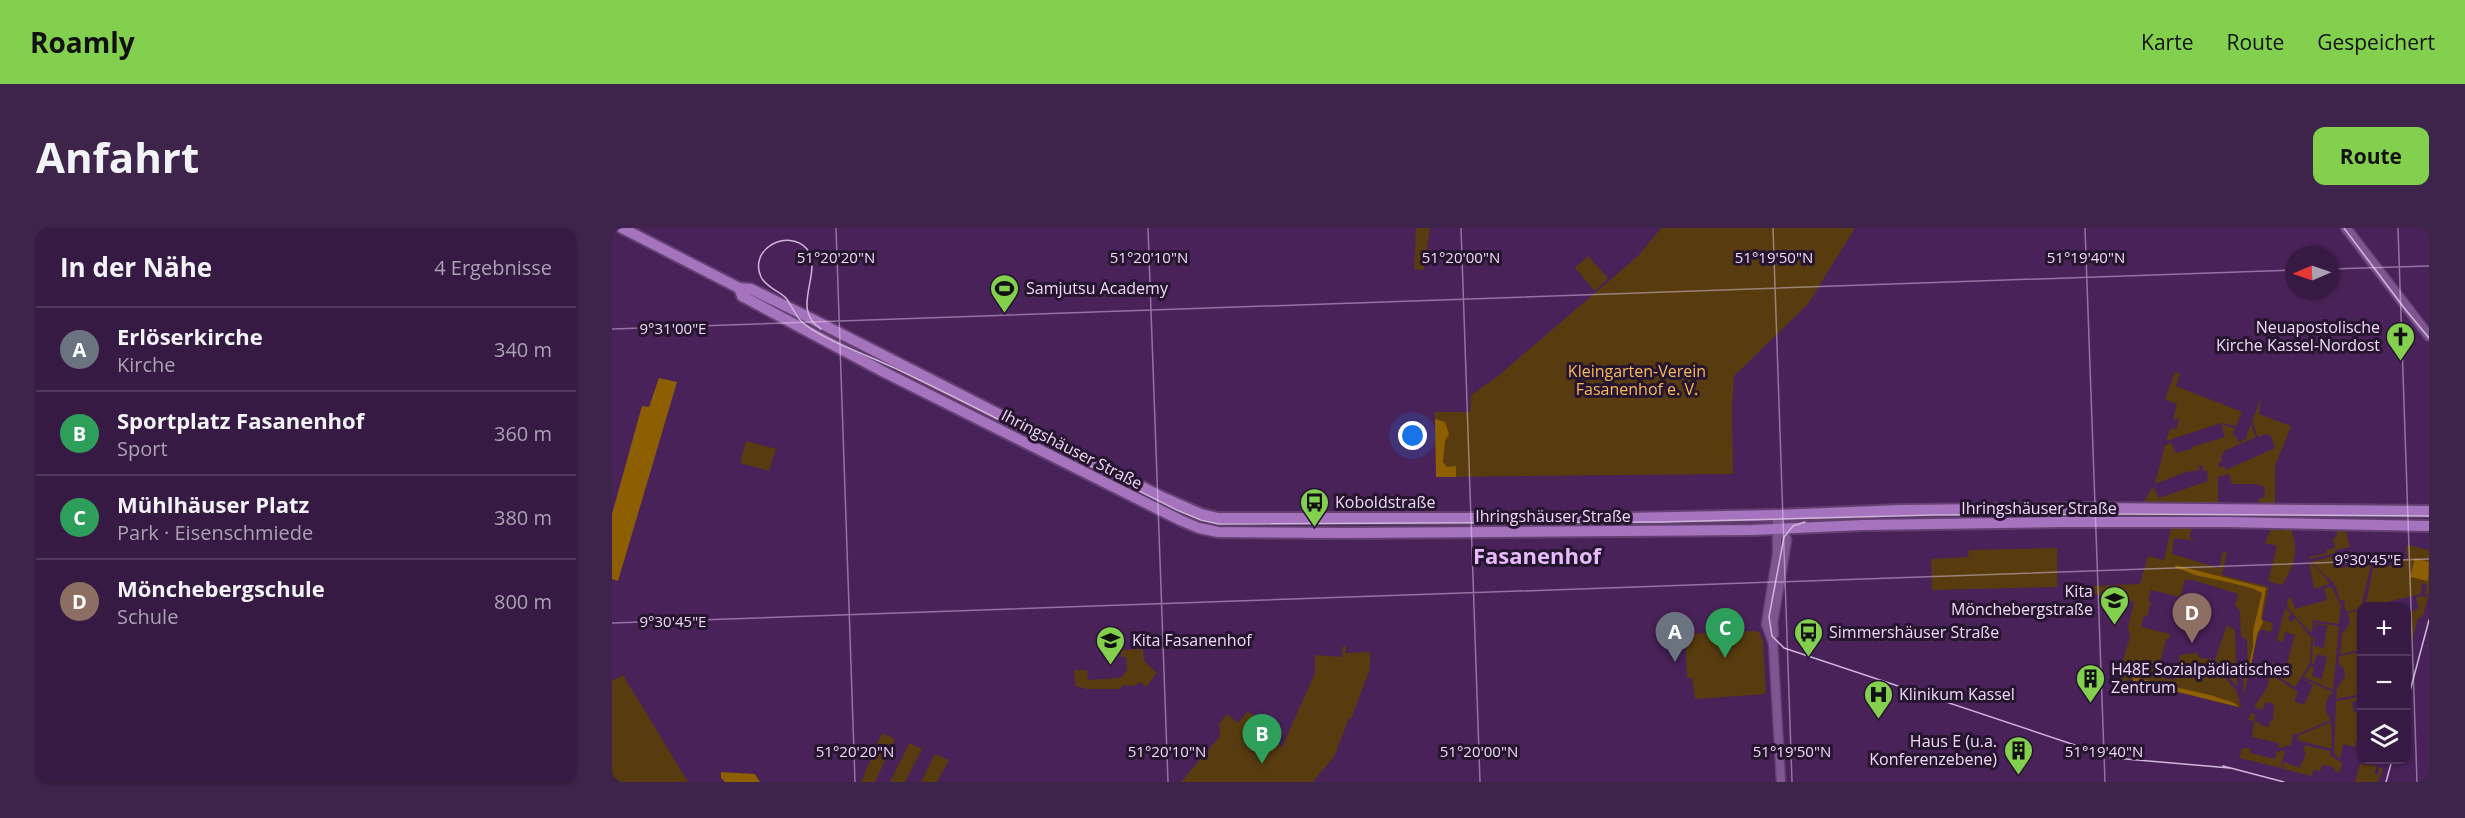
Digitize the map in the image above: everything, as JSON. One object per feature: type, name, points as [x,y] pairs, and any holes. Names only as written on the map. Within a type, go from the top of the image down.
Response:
[{"type":"main road","name":"Ihringshäuser Straße","points":[[622,228],[739,288],[751,289],[1160,496],[1201,514],[1235,519],[1777,515],[1900,510],[2093,508],[2429,511]]},
{"type":"main road","points":[[2346,228],[2429,336]]},
{"type":"main road","name":"Ihringshäuser Straße","points":[[739,288],[742,296],[820,339],[1199,528],[1218,532],[1783,533],[1798,528],[1929,523],[2061,522],[2429,526]]},
{"type":"street","points":[[1777,515],[1783,533],[1773,623],[1780,782]]},
{"type":"street","points":[[1774,640],[1766,624],[1777,554],[1783,533]]},
{"type":"green space","points":[[1416,228],[1430,228],[1424,270],[1414,269]]},
{"type":"green space","name":"Kleingarten-Verein Fasanenhof e. V.","points":[[1661,228],[1855,228],[1808,304],[1734,376],[1733,474],[1436,477],[1435,412],[1470,412],[1471,395],[1497,377],[1638,256]]},
{"type":"green space","points":[[1588,256],[1608,278],[1595,291],[1575,268]]},
{"type":"green space","points":[[2175,372],[2180,374],[2176,386],[2242,412],[2236,426],[2221,423],[2166,441],[2170,429],[2177,428],[2179,419],[2173,419],[2177,404],[2165,399]]},
{"type":"green space","points":[[2261,399],[2259,414],[2291,426],[2275,466],[2275,505],[2259,505],[2259,498],[2265,497],[2264,486],[2232,484],[2229,474],[2218,477],[2218,502],[2144,502],[2151,489],[2154,488],[2159,498],[2208,481],[2207,470],[2204,471],[2202,465],[2199,466],[2200,470],[2186,472],[2155,484],[2165,445],[2171,443],[2176,453],[2225,437],[2221,424],[2235,428],[2233,435],[2238,438],[2237,441],[2241,442],[2242,439],[2245,440],[2251,424],[2256,437],[2224,451],[2222,461],[2218,463],[2220,468],[2224,466],[2226,470],[2275,448],[2271,436],[2266,434],[2258,437],[2252,421]]},
{"type":"green space","points":[[746,441],[776,449],[769,471],[740,463]]},
{"type":"green space","points":[[2171,528],[2197,528],[2191,530],[2189,538],[2197,541],[2174,538],[2172,554],[2219,568],[2223,551],[2227,552],[2222,575],[2269,587],[2262,620],[2273,623],[2271,632],[2259,629],[2244,695],[2243,669],[2248,670],[2247,640],[2241,636],[2240,611],[2235,605],[2238,594],[2193,580],[2185,580],[2180,597],[2151,590],[2147,617],[2144,616],[2141,627],[2170,634],[2169,639],[2166,639],[2158,672],[2161,673],[2161,677],[2174,680],[2180,655],[2196,653],[2200,658],[2210,659],[2237,692],[2241,708],[2128,679],[2125,690],[2115,687],[2130,637],[2128,627],[2134,602],[2091,593],[2093,586],[2140,584],[2148,556],[2164,560]]},
{"type":"green space","points":[[2271,529],[2291,529],[2295,544],[2290,571],[2282,585],[2268,581],[2277,546],[2265,543]]},
{"type":"green space","points":[[2331,530],[2346,531],[2350,547],[2310,559],[2309,557],[2327,553],[2326,550],[2335,548],[2333,538],[2337,537],[2337,532]]},
{"type":"green space","points":[[2408,545],[2429,550],[2429,595],[2425,594],[2427,585],[2422,583],[2421,594],[2387,602],[2366,602],[2375,558],[2377,557],[2380,568],[2400,563],[2399,560],[2408,558],[2406,548]]},
{"type":"green space","points":[[2057,548],[2057,587],[1932,590],[1931,559],[1968,557],[1969,550]]},
{"type":"green space","points":[[2338,555],[2341,568],[2372,560],[2362,602],[2357,602],[2357,609],[2347,612],[2344,607],[2345,600],[2341,602],[2334,583],[2311,562]]},
{"type":"green space","points":[[2309,562],[2321,572],[2330,584],[2314,589]]},
{"type":"green space","points":[[2332,587],[2341,606],[2339,624],[2313,620],[2312,632],[2310,632],[2287,607],[2288,601],[2286,601],[2291,597],[2295,609],[2327,600],[2324,588]]},
{"type":"green space","points":[[2416,597],[2428,597],[2423,616],[2418,618],[2412,640],[2411,611],[2419,609]]},
{"type":"green space","points":[[2285,608],[2291,614],[2288,618],[2291,622],[2295,618],[2311,637],[2310,663],[2295,687],[2270,672],[2272,663],[2276,664],[2275,671],[2284,674],[2295,635],[2285,632],[2283,642],[2277,640]]},
{"type":"green space","points":[[2357,611],[2357,651],[2340,654],[2342,634],[2350,623],[2348,613]]},
{"type":"green space","points":[[2315,623],[2339,626],[2333,690],[2304,677],[2311,666],[2314,667],[2312,676],[2322,679],[2327,657],[2317,654],[2314,664],[2312,663],[2313,637],[2315,637],[2314,646],[2324,648],[2327,626],[2317,624],[2314,628]]},
{"type":"green space","points":[[2227,625],[2235,630],[2237,687],[2215,660]]},
{"type":"green space","points":[[1759,632],[1763,641],[1766,694],[1695,699],[1692,678],[1687,678],[1685,634]]},
{"type":"green space","points":[[1343,646],[1346,646],[1346,653],[1370,652],[1370,669],[1334,757],[1314,780],[1315,782],[1181,782],[1220,736],[1219,724],[1227,714],[1238,723],[1248,711],[1265,725],[1261,729],[1282,747],[1315,673],[1315,655],[1342,657]]},
{"type":"green space","points":[[1143,649],[1144,661],[1157,673],[1146,687],[1141,682],[1134,686],[1124,685],[1120,689],[1087,689],[1075,686],[1074,670],[1087,670],[1088,680],[1120,678],[1127,671],[1126,657],[1121,657],[1121,650]]},
{"type":"green space","points":[[2357,653],[2357,695],[2336,699],[2337,689],[2345,676],[2344,669],[2339,664],[2339,656]]},
{"type":"green space","points":[[2270,674],[2298,692],[2294,701],[2304,705],[2313,685],[2304,679],[2333,692],[2326,705],[2331,720],[2293,734],[2291,745],[2278,748],[2279,743],[2252,737],[2254,721],[2269,727],[2270,721],[2273,721],[2274,704],[2265,702],[2263,710],[2254,707],[2267,688]]},
{"type":"green space","points":[[623,675],[688,782],[612,782],[612,681]]},
{"type":"green space","points":[[2357,697],[2357,701],[2352,702],[2354,712],[2357,712],[2357,742],[2355,747],[2343,744],[2340,759],[2334,754],[2336,701]]},
{"type":"green space","points":[[2251,713],[2255,714],[2254,721],[2248,720]]},
{"type":"green space","points":[[2331,722],[2332,749],[2297,740],[2298,736]]},
{"type":"green space","points":[[882,733],[895,739],[875,782],[861,782]]},
{"type":"green space","points":[[909,743],[922,749],[905,782],[890,782]]},
{"type":"green space","points":[[2305,745],[2330,751],[2330,755],[2342,763],[2340,772],[2334,771],[2334,767],[2322,765],[2320,771],[2313,770],[2312,776],[2283,769],[2284,762],[2300,768],[2306,752],[2304,751]]},
{"type":"green space","points":[[2250,748],[2250,753],[2275,759],[2277,752],[2285,750],[2281,768],[2240,758],[2241,750]]},
{"type":"green space","points":[[935,754],[949,760],[937,782],[921,782]]},
{"type":"green space","points":[[2360,764],[2377,766],[2374,774],[2378,775],[2379,767],[2383,769],[2378,782],[2355,782]]},
{"type":"shaded area","points":[[659,378],[677,382],[618,581],[612,579],[612,514],[642,406],[649,407]]},
{"type":"shaded area","points":[[1435,419],[1445,422],[1449,434],[1445,441],[1443,462],[1447,467],[1456,466],[1456,477],[1436,477]]},
{"type":"shaded area","points":[[2415,558],[2429,562],[2428,581],[2410,577]]},
{"type":"shaded area","points":[[2175,565],[2266,588],[2261,618],[2263,622],[2257,635],[2250,671],[2248,669],[2253,647],[2253,631],[2262,593],[2241,585],[2196,575],[2176,568]]},
{"type":"shaded area","points":[[2133,677],[2214,696],[2231,701],[2239,707],[2133,681]]},
{"type":"shaded area","points":[[721,772],[755,774],[760,782],[725,782],[721,778]]},
{"type":"tram line","points":[[2344,228],[2429,338]]},
{"type":"tram line","points":[[821,329],[812,321],[808,311],[807,301],[812,269],[807,249],[790,240],[772,244],[760,257],[761,277],[785,297],[800,320],[808,327],[833,341],[936,388],[1177,510],[1201,520],[1219,524],[1661,522],[1932,515],[2429,516]]},
{"type":"tram line","points":[[1805,522],[1793,526],[1784,537],[1769,617],[1772,636],[1784,648],[2114,758],[2230,768]]},
{"type":"tram line","points":[[2411,687],[2429,620]]},
{"type":"tram line","points":[[2386,782],[2391,764]]},
{"type":"tram line","points":[[2223,766],[2284,782]]},
{"type":"place","name":"Samjutsu Academy","points":[[1005,314]]},
{"type":"place","name":"Neuapostolische Kirche Kassel-Nordost","points":[[2401,362]]},
{"type":"place","name":"Koboldstraße","points":[[1314,528]]},
{"type":"place","name":"Kita Mönchebergstraße","points":[[2114,626]]},
{"type":"place","name":"Mönchebergschule","points":[[2192,643]]},
{"type":"place","name":"Mühlhäuser Platz","points":[[1725,658]]},
{"type":"place","name":"Simmershäuser Straße","points":[[1808,658]]},
{"type":"place","name":"Erlöserkirche","points":[[1675,662]]},
{"type":"place","name":"Kita Fasanenhof","points":[[1111,666]]},
{"type":"place","name":"H48E Sozialpädiatisches Zentrum","points":[[2090,704]]},
{"type":"place","name":"Klinikum Kassel","points":[[1878,720]]},
{"type":"place","name":"Sportplatz Fasanenhof","points":[[1262,764]]},
{"type":"place","name":"Haus E (u.a. Konferenzebene)","points":[[2018,776]]},
{"type":"district","name":"Fasanenhof","points":[[1537,555]]}]
